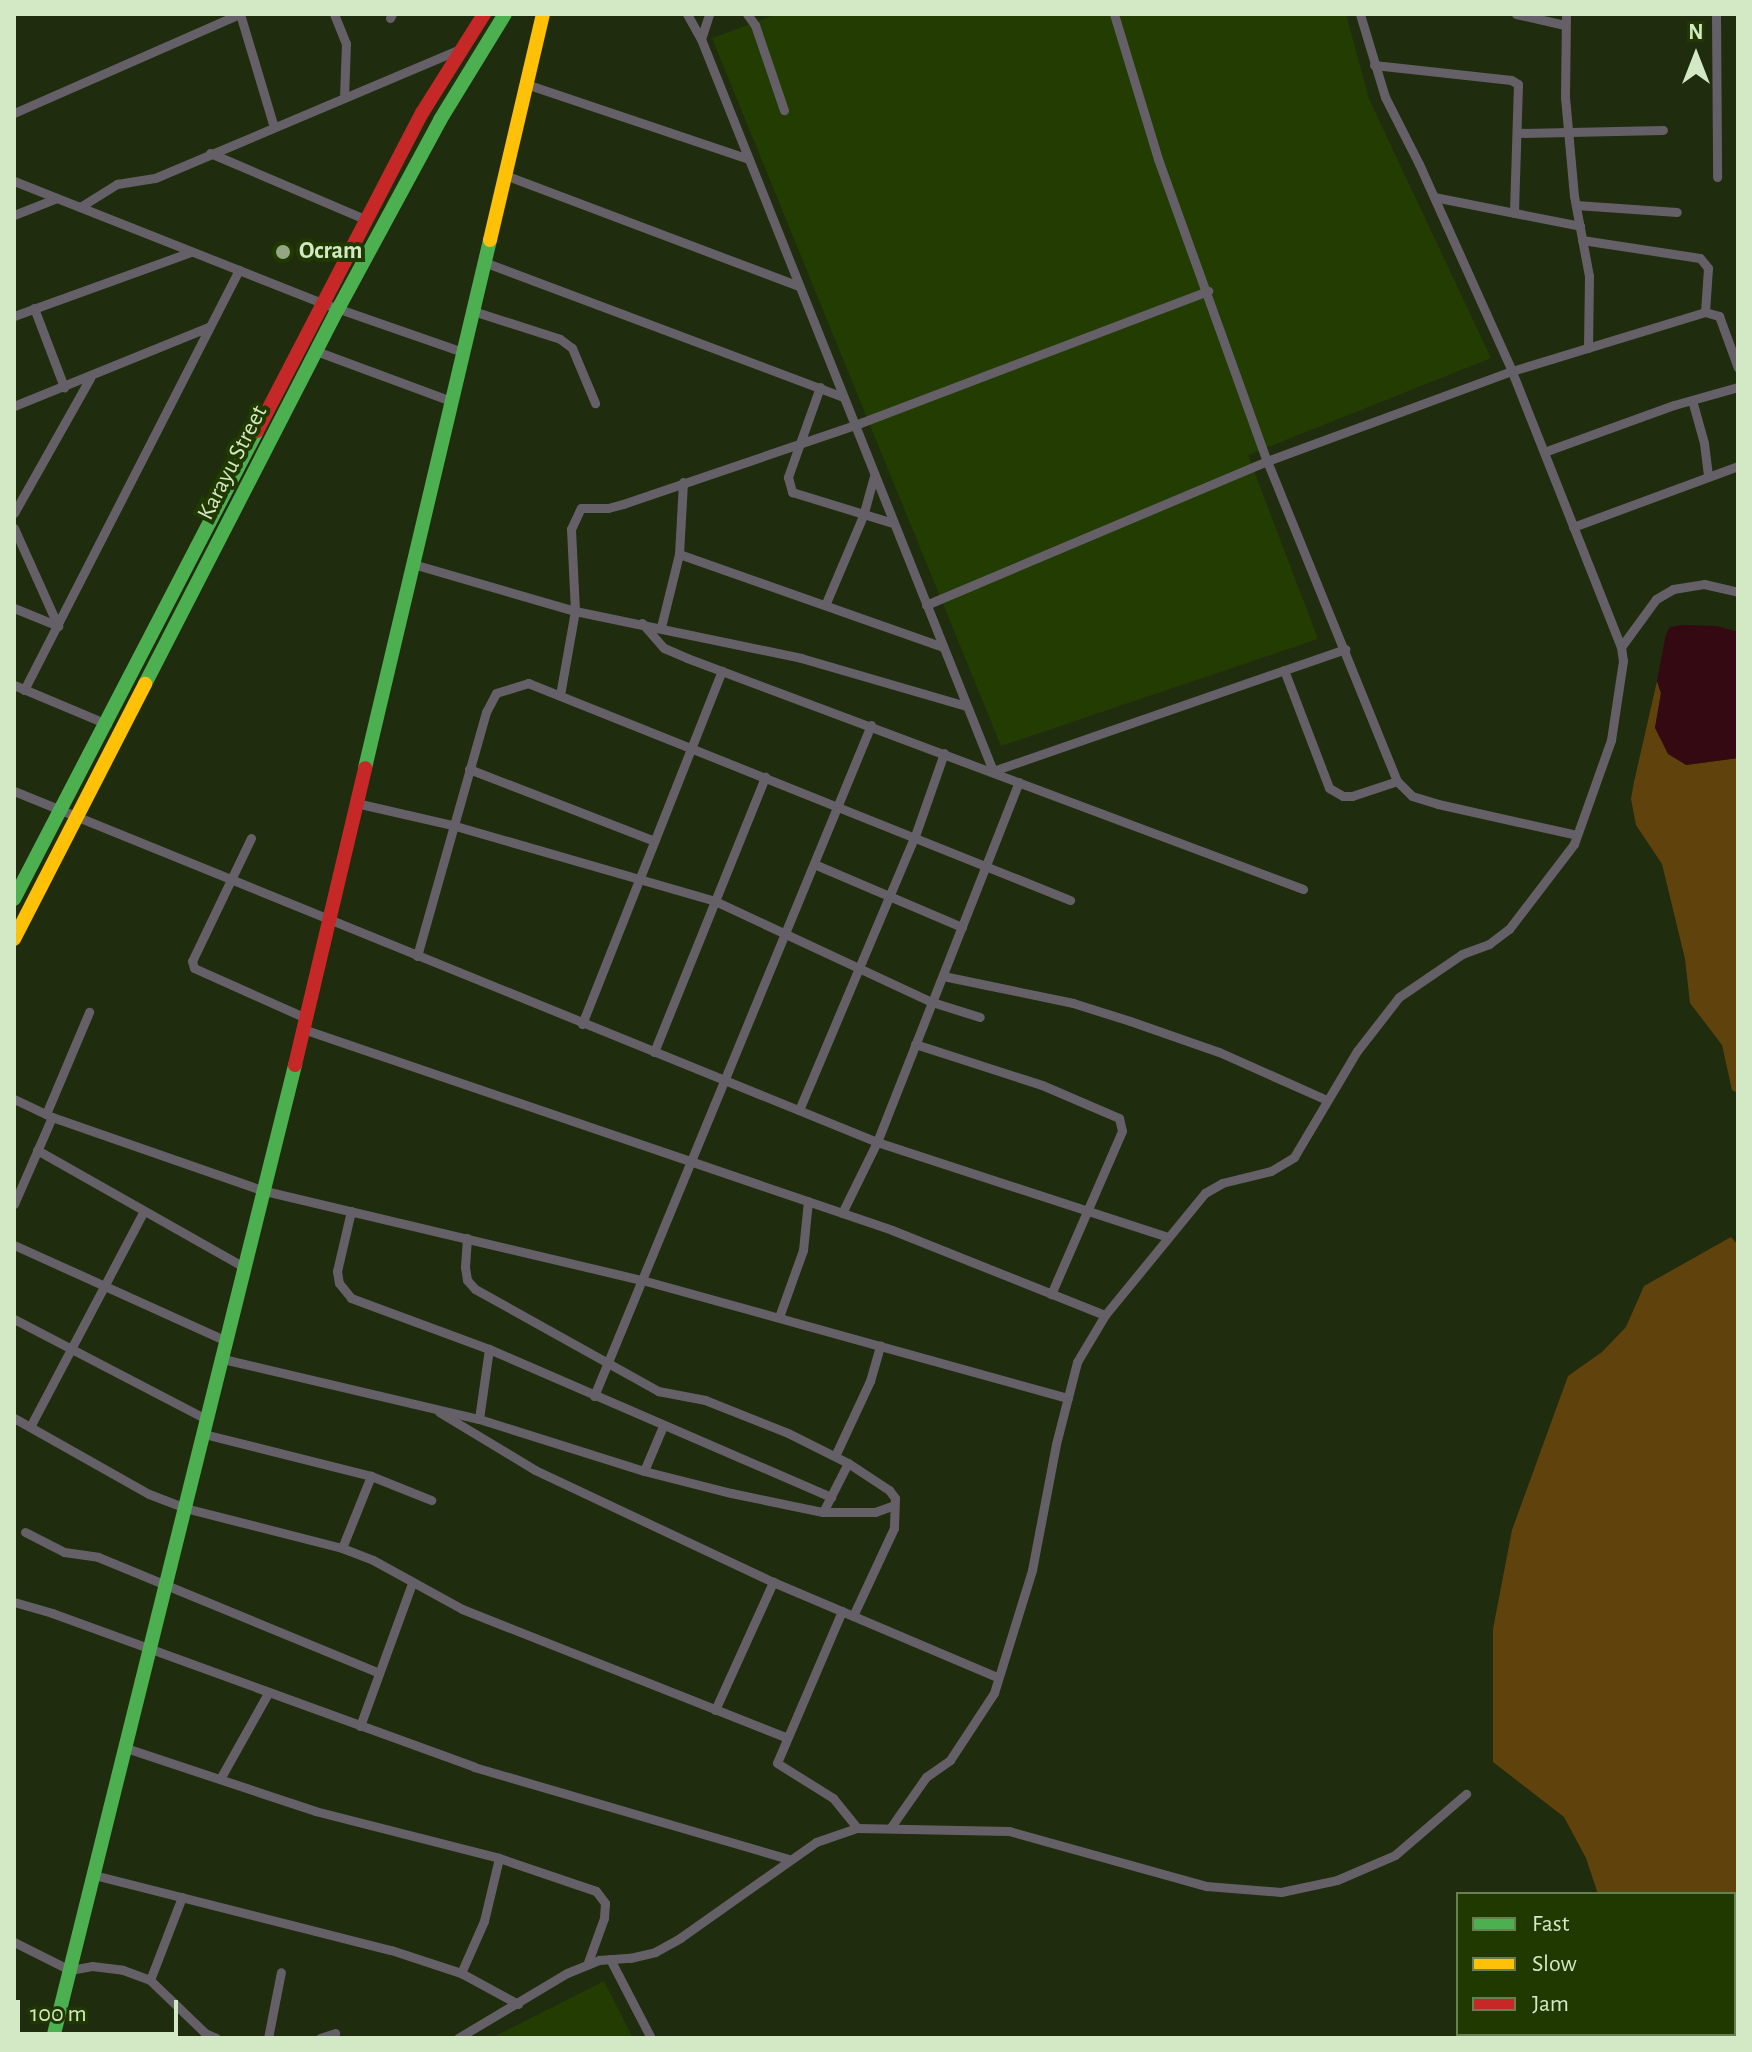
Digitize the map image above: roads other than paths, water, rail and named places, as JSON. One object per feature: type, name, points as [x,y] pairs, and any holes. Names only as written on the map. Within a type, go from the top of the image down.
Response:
[{"type":"street","points":[[14,113],[239,14],[274,127]]},
{"type":"street","points":[[334,14],[346,43],[344,98]]},
{"type":"street","name":"Karayu Street","points":[[14,899],[18,883],[107,724],[422,113],[484,14]]},
{"type":"street","name":"Karayu Street","points":[[14,939],[338,309],[440,120],[505,14]]},
{"type":"street","points":[[53,2038],[265,1191],[543,14]]},
{"type":"street","points":[[687,14],[701,39],[993,771]]},
{"type":"street","points":[[701,39],[709,14]]},
{"type":"street","points":[[747,14],[755,25],[784,110]]},
{"type":"street","points":[[1114,14],[1158,159],[1267,461],[1397,781],[1412,796],[1438,804],[1577,835]]},
{"type":"street","points":[[891,1827],[926,1777],[950,1760],[994,1693],[1032,1570],[1077,1362],[1105,1315],[1205,1193],[1222,1183],[1271,1171],[1294,1157],[1357,1051],[1399,997],[1462,954],[1489,944],[1509,929],[1533,901],[1577,835],[1611,740],[1623,661],[1621,647],[1512,371],[1434,197],[1385,97],[1360,14]]},
{"type":"street","points":[[1516,14],[1566,19],[1568,133],[1591,302],[1588,348]]},
{"type":"street","points":[[1716,14],[1717,177]]},
{"type":"street","points":[[80,207],[117,184],[155,178],[462,48]]},
{"type":"street","points":[[1374,65],[1511,80],[1518,84],[1514,213]]},
{"type":"street","points":[[526,84],[749,159]]},
{"type":"street","points":[[1518,133],[1663,130]]},
{"type":"street","points":[[210,153],[367,220]]},
{"type":"street","points":[[505,175],[799,286]]},
{"type":"street","points":[[14,181],[322,303],[463,352]]},
{"type":"street","points":[[1434,197],[1580,226]]},
{"type":"street","points":[[14,215],[57,198]]},
{"type":"street","points":[[1576,205],[1677,212]]},
{"type":"street","points":[[1582,240],[1700,258],[1708,268],[1705,312]]},
{"type":"street","points":[[14,316],[192,251]]},
{"type":"street","points":[[484,262],[843,397]]},
{"type":"street","points":[[24,690],[239,270]]},
{"type":"street","points":[[560,695],[575,611],[571,529],[581,508],[608,508],[855,425],[1208,291]]},
{"type":"street","points":[[34,308],[64,387]]},
{"type":"street","points":[[473,311],[560,339],[572,348],[595,403]]},
{"type":"street","points":[[926,605],[1267,461],[1512,371],[1705,312],[1719,316],[1738,368]]},
{"type":"street","points":[[14,406],[90,378],[209,327]]},
{"type":"street","points":[[316,351],[451,401]]},
{"type":"street","points":[[14,513],[90,378]]},
{"type":"street","points":[[820,387],[788,477],[792,492],[893,523]]},
{"type":"street","points":[[1544,452],[1738,387]]},
{"type":"street","points":[[1692,400],[1708,476]]},
{"type":"street","points":[[1573,527],[1738,466]]},
{"type":"street","points":[[826,603],[863,516],[874,475]]},
{"type":"street","points":[[661,627],[679,554],[683,482]]},
{"type":"street","points":[[14,528],[58,626]]},
{"type":"street","points":[[679,554],[826,603],[943,647]]},
{"type":"street","points":[[413,564],[575,611],[801,658],[966,706]]},
{"type":"street","points":[[1621,647],[1656,599],[1673,589],[1704,584],[1738,592]]},
{"type":"street","points":[[14,608],[58,626]]},
{"type":"street","points":[[642,623],[664,648],[1303,889]]},
{"type":"street","points":[[993,771],[1345,649]]},
{"type":"street","points":[[1284,670],[1329,788],[1343,796],[1352,796],[1397,781]]},
{"type":"street","points":[[582,1024],[722,671]]},
{"type":"street","points":[[417,956],[486,712],[496,693],[528,683],[1070,900]]},
{"type":"street","points":[[14,685],[107,724]]},
{"type":"street","points":[[594,1396],[871,725]]},
{"type":"street","points":[[799,1110],[915,836],[944,753]]},
{"type":"street","points":[[469,769],[655,841]]},
{"type":"street","points":[[654,1052],[765,777]]},
{"type":"street","points":[[842,1213],[877,1142],[1019,782]]},
{"type":"street","points":[[14,791],[877,1142],[1168,1237]]},
{"type":"street","points":[[356,803],[452,825],[715,901],[932,1002],[980,1017]]},
{"type":"street","points":[[251,838],[192,956],[194,968],[304,1023],[842,1213],[1105,1315]]},
{"type":"street","points":[[814,864],[962,927]]},
{"type":"street","points":[[943,976],[1073,1003],[1130,1021],[1219,1052],[1327,1100]]},
{"type":"street","points":[[14,1204],[89,1012]]},
{"type":"street","points":[[915,1044],[1042,1085],[1119,1118],[1122,1131],[1051,1294]]},
{"type":"street","points":[[14,1099],[49,1116],[265,1191],[642,1280],[1068,1398]]},
{"type":"street","points":[[37,1150],[244,1267]]},
{"type":"street","points":[[779,1317],[803,1250],[808,1201]]},
{"type":"street","points":[[31,1425],[144,1211]]},
{"type":"street","points":[[351,1211],[337,1271],[339,1283],[351,1298],[489,1349],[831,1497]]},
{"type":"street","points":[[467,1238],[467,1280],[475,1289],[658,1391],[717,1405],[788,1433],[848,1463],[889,1490],[894,1505],[894,1528],[885,1554],[853,1616]]},
{"type":"street","points":[[14,1245],[227,1341]]},
{"type":"street","points":[[14,1319],[206,1427],[371,1476],[431,1500]]},
{"type":"street","points":[[835,1456],[870,1381],[880,1345]]},
{"type":"street","points":[[479,1419],[489,1349]]},
{"type":"street","points":[[223,1359],[429,1406],[644,1471],[823,1512],[875,1512],[894,1505]]},
{"type":"street","points":[[429,1406],[535,1470],[773,1582],[997,1677]]},
{"type":"street","points":[[14,1418],[31,1425],[101,1470],[185,1508],[342,1548],[373,1560],[462,1609],[785,1737]]},
{"type":"street","points":[[644,1471],[663,1426]]},
{"type":"street","points":[[823,1512],[848,1463]]},
{"type":"street","points":[[342,1548],[371,1476]]},
{"type":"street","points":[[25,1532],[64,1552],[98,1557],[379,1673]]},
{"type":"street","points":[[715,1710],[773,1582]]},
{"type":"street","points":[[360,1726],[412,1583]]},
{"type":"street","points":[[14,1602],[52,1613],[474,1767],[789,1859]]},
{"type":"street","points":[[842,1611],[785,1737],[777,1763],[833,1798],[857,1828]]},
{"type":"street","points":[[220,1779],[268,1693]]},
{"type":"street","points":[[126,1748],[315,1811],[499,1858],[596,1891],[605,1903],[604,1918],[587,1965]]},
{"type":"street","points":[[458,2038],[587,1965],[655,1952],[680,1938],[816,1842],[857,1828],[1009,1831],[1206,1886],[1281,1892],[1337,1880],[1395,1855],[1466,1794]]},
{"type":"street","points":[[461,1973],[484,1921],[499,1858]]},
{"type":"street","points":[[94,1875],[391,1950],[461,1973],[518,2004]]},
{"type":"street","points":[[150,1980],[182,1897]]},
{"type":"street","points":[[14,1942],[70,1970],[92,1966],[123,1970],[150,1980],[205,2033],[216,2038]]},
{"type":"street","points":[[610,1959],[651,2038]]},
{"type":"street","points":[[268,2038],[281,1972]]},
{"type":"street","points":[[320,2038],[335,2033]]},
{"type":"place","name":"Ocram","points":[[283,252]]}]
